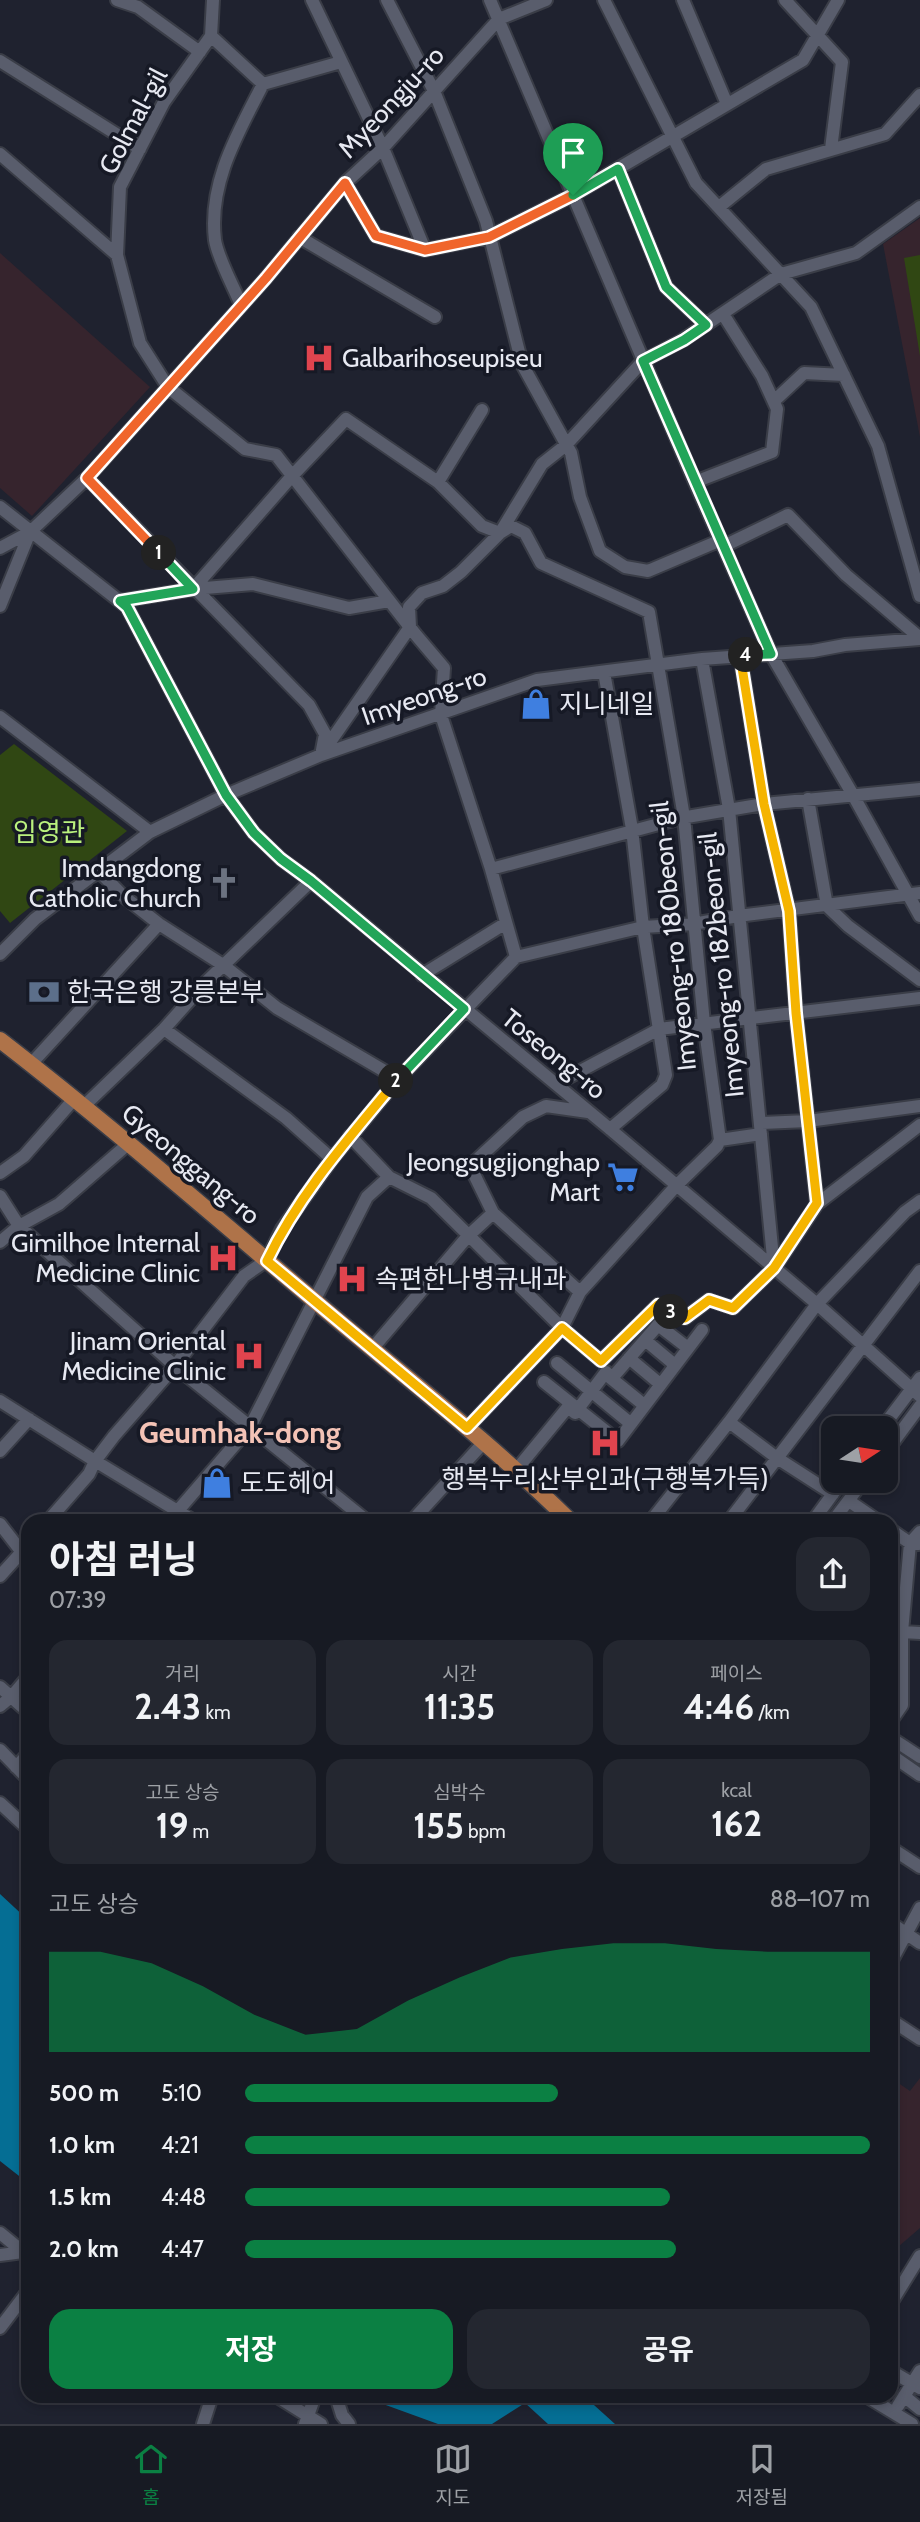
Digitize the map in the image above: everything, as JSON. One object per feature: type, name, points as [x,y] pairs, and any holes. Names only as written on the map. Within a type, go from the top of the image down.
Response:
[{"type":"main road","name":"Gyeonggang-ro","points":[[0,1040],[80,1102],[485,1441],[563,1514]]},
{"type":"street","points":[[117,0],[138,7],[200,52]]},
{"type":"street","points":[[213,0],[211,36],[263,84]]},
{"type":"street","points":[[312,0],[383,148],[425,250]]},
{"type":"street","points":[[387,0],[434,91],[486,221],[522,364],[572,453],[580,497],[600,551],[625,567],[648,571],[788,515],[846,575],[920,639]]},
{"type":"street","points":[[490,0],[771,654],[914,894],[920,916]]},
{"type":"street","points":[[499,19],[546,0]]},
{"type":"street","points":[[604,0],[696,183],[811,307],[878,446],[920,596]]},
{"type":"street","points":[[683,0],[727,104]]},
{"type":"street","points":[[785,0],[842,62],[831,149]]},
{"type":"street","points":[[345,183],[376,236],[425,250],[489,237],[573,195],[803,60],[838,0]]},
{"type":"street","name":"Myeongju-ro","points":[[0,548],[30,532],[87,478],[345,183],[383,148],[499,19]]},
{"type":"street","name":"Golmal-gil","points":[[211,36],[163,102],[120,187],[117,255],[139,343],[168,387],[245,449],[276,455],[444,668],[441,715]]},
{"type":"street","points":[[0,61],[140,149]]},
{"type":"street","points":[[241,305],[215,243],[214,201],[229,152],[263,84],[341,62]]},
{"type":"street","points":[[719,207],[766,169],[885,134],[920,95]]},
{"type":"street","points":[[0,154],[117,255]]},
{"type":"street","points":[[618,169],[666,287],[706,325]]},
{"type":"street","points":[[321,755],[410,627],[409,607],[422,593],[443,586],[461,572],[500,533],[542,464],[566,445],[643,361],[684,340],[781,274],[856,253],[920,207]]},
{"type":"street","points":[[299,237],[435,317]]},
{"type":"street","points":[[695,482],[772,452],[777,409],[762,376],[723,314]]},
{"type":"street","points":[[774,401],[804,373],[844,375]]},
{"type":"street","points":[[438,482],[482,410]]},
{"type":"street","points":[[193,589],[346,419],[438,482],[482,526],[500,533]]},
{"type":"street","points":[[87,478],[309,705],[325,734],[321,755]]},
{"type":"street","name":"Toseong-ro","points":[[0,507],[127,607],[226,795],[254,833],[281,859],[556,1084],[817,1304],[916,1393]]},
{"type":"street","name":"Imyeong-ro 180beon-gil","points":[[500,533],[511,526],[525,533],[541,563],[649,611],[684,817],[704,1023],[720,1140]]},
{"type":"street","points":[[0,606],[30,532]]},
{"type":"street","points":[[120,601],[193,589],[253,584],[349,608],[389,601]]},
{"type":"street","name":"Imyeong-ro","points":[[0,954],[35,919],[150,832],[226,795],[321,755],[537,680],[702,659],[920,639]]},
{"type":"street","points":[[740,655],[764,804],[789,911],[796,1013],[817,1203]]},
{"type":"street","name":"Imyeong-ro 182beon-gil","points":[[702,659],[729,809],[774,1268]]},
{"type":"street","points":[[604,672],[632,829],[643,927],[666,1075],[662,1085],[610,1129]]},
{"type":"street","points":[[441,715],[491,869],[516,957]]},
{"type":"street","points":[[0,716],[150,832]]},
{"type":"street","points":[[491,869],[684,817],[764,804],[920,789]]},
{"type":"street","points":[[808,799],[827,906],[848,926],[920,980]]},
{"type":"street","points":[[99,871],[122,895],[159,925],[223,965],[277,1008],[398,1079]]},
{"type":"street","points":[[0,1173],[24,1156],[80,1102],[164,1029],[223,965],[311,881]]},
{"type":"street","points":[[57,1514],[89,1474],[95,1461],[175,1366],[244,1276],[267,1261],[282,1229],[332,1159],[398,1079],[516,957],[643,927],[914,894]]},
{"type":"street","points":[[422,975],[506,923]]},
{"type":"street","points":[[31,1064],[159,925]]},
{"type":"street","points":[[556,1084],[659,1029],[920,998]]},
{"type":"street","points":[[164,1029],[286,1118],[332,1159]]},
{"type":"street","points":[[580,1293],[493,1213],[470,1166],[523,1117],[546,1106],[588,1112]]},
{"type":"street","points":[[467,1428],[562,1328],[580,1293],[720,1140],[761,1128],[920,1106]]},
{"type":"street","points":[[351,1136],[389,1177],[431,1198],[562,1328],[601,1361],[658,1305],[685,1318],[709,1300],[733,1308],[774,1268],[817,1203],[920,1125]]},
{"type":"street","points":[[0,1242],[19,1226],[59,1204],[128,1144]]},
{"type":"street","points":[[175,1514],[250,1427],[367,1197],[389,1177]]},
{"type":"street","points":[[0,1196],[19,1226],[175,1366],[358,1514]]},
{"type":"street","points":[[657,1514],[817,1304],[905,1212],[920,1201]]},
{"type":"street","points":[[372,1349],[468,1236],[493,1213]]},
{"type":"street","points":[[734,1514],[920,1271]]},
{"type":"street","points":[[571,1347],[612,1378],[658,1325],[688,1348]]},
{"type":"street","points":[[544,1382],[618,1441],[702,1329]]},
{"type":"street","points":[[645,1340],[675,1365]]},
{"type":"street","points":[[629,1358],[660,1384]]},
{"type":"street","points":[[557,1363],[630,1423]]},
{"type":"street","points":[[517,1469],[568,1407],[575,1413],[605,1373]]},
{"type":"street","points":[[605,1373],[644,1405]]},
{"type":"street","points":[[894,1416],[916,1393],[920,1378]]},
{"type":"street","points":[[0,1401],[184,1514]]},
{"type":"street","points":[[898,1436],[920,1406]]},
{"type":"street","points":[[0,1451],[29,1419]]},
{"type":"street","points":[[729,1422],[777,1458],[833,1494],[818,1514]]},
{"type":"street","points":[[418,1514],[485,1441]]},
{"type":"street","points":[[839,1514],[855,1493]]},
{"type":"street","points":[[849,1501],[868,1514]]},
{"type":"street","points":[[0,1524],[21,1547]]},
{"type":"street","points":[[898,1615],[920,1532]]},
{"type":"street","points":[[898,1534],[915,1544]]},
{"type":"street","points":[[0,1576],[21,1557]]},
{"type":"street","points":[[898,1632],[920,1633]]},
{"type":"street","points":[[898,1668],[902,1705],[898,1711]]},
{"type":"street","points":[[0,1706],[21,1685]]},
{"type":"street","points":[[0,1687],[21,1705]]},
{"type":"street","points":[[898,1743],[920,1757]]},
{"type":"street","points":[[0,1749],[21,1772]]},
{"type":"street","points":[[898,1760],[920,1775]]},
{"type":"street","points":[[16,1767],[21,1762]]},
{"type":"street","points":[[0,1803],[21,1822]]},
{"type":"street","points":[[898,1853],[920,1867]]},
{"type":"street","points":[[898,1948],[920,1908]]},
{"type":"street","points":[[898,1928],[920,1942]]},
{"type":"street","points":[[898,2025],[920,2039]]},
{"type":"street","points":[[0,2233],[21,2251]]},
{"type":"street","points":[[0,2255],[21,2254]]},
{"type":"street","points":[[898,2291],[920,2256]]},
{"type":"street","points":[[0,2328],[21,2300]]},
{"type":"street","points":[[920,2371],[916,2386],[901,2401],[920,2409]]},
{"type":"street","points":[[898,2375],[916,2386]]},
{"type":"street","points":[[203,2424],[210,2403]]},
{"type":"street","points":[[292,2403],[309,2410],[321,2424]]},
{"type":"street","points":[[338,2403],[342,2415],[349,2424]]},
{"type":"street","points":[[878,2403],[912,2424]]},
{"type":"shaded area","points":[[920,218],[920,437],[883,244]]},
{"type":"shaded area","points":[[0,253],[150,387],[32,516],[0,488]]},
{"type":"shaded area","points":[[920,2078],[920,2228],[898,2247],[898,2083],[910,2091]]},
{"type":"green space","points":[[920,255],[920,356],[904,258]]},
{"type":"green space","name":"임영관","points":[[14,744],[127,831],[10,923],[0,911],[0,755]]},
{"type":"water","points":[[0,1894],[21,1914],[21,2178],[0,2161]]},
{"type":"water","points":[[380,2403],[525,2403],[492,2424],[438,2424]]},
{"type":"water","points":[[525,2403],[592,2403],[615,2424],[548,2424]]},
{"type":"place","name":"Galbarihoseupiseu","points":[[319,358]]},
{"type":"place","name":"지니네일","points":[[536,704]]},
{"type":"place","name":"Imdangdong Catholic Church","points":[[224,883]]},
{"type":"place","name":"한국은행 강릉본부","points":[[44,992]]},
{"type":"place","name":"Jeongsugijonghap Mart","points":[[623,1177]]},
{"type":"place","name":"Gimilhoe Internal Medicine Clinic","points":[[223,1258]]},
{"type":"place","name":"속편한나병규내과","points":[[352,1279]]},
{"type":"place","name":"Jinam Oriental Medicine Clinic","points":[[249,1356]]},
{"type":"place","name":"행복누리산부인과(구행복가득)","points":[[605,1443]]},
{"type":"place","name":"도도헤어","points":[[217,1483]]},
{"type":"district","name":"Geumhak-dong","points":[[240,1433]]},
{"type":"route","points":[[618,169],[666,287],[706,325],[684,340],[643,361],[771,654],[740,655],[764,804],[789,911],[796,1013],[817,1203],[774,1268],[733,1308],[709,1300],[685,1318],[658,1305],[601,1361],[562,1328],[467,1428],[267,1261],[282,1229],[332,1159],[398,1079],[464,1009],[281,859],[254,833],[226,795],[127,607],[120,601],[193,589],[87,478],[266,278],[345,183],[376,236],[425,250],[489,237],[573,195],[618,169]]}]
